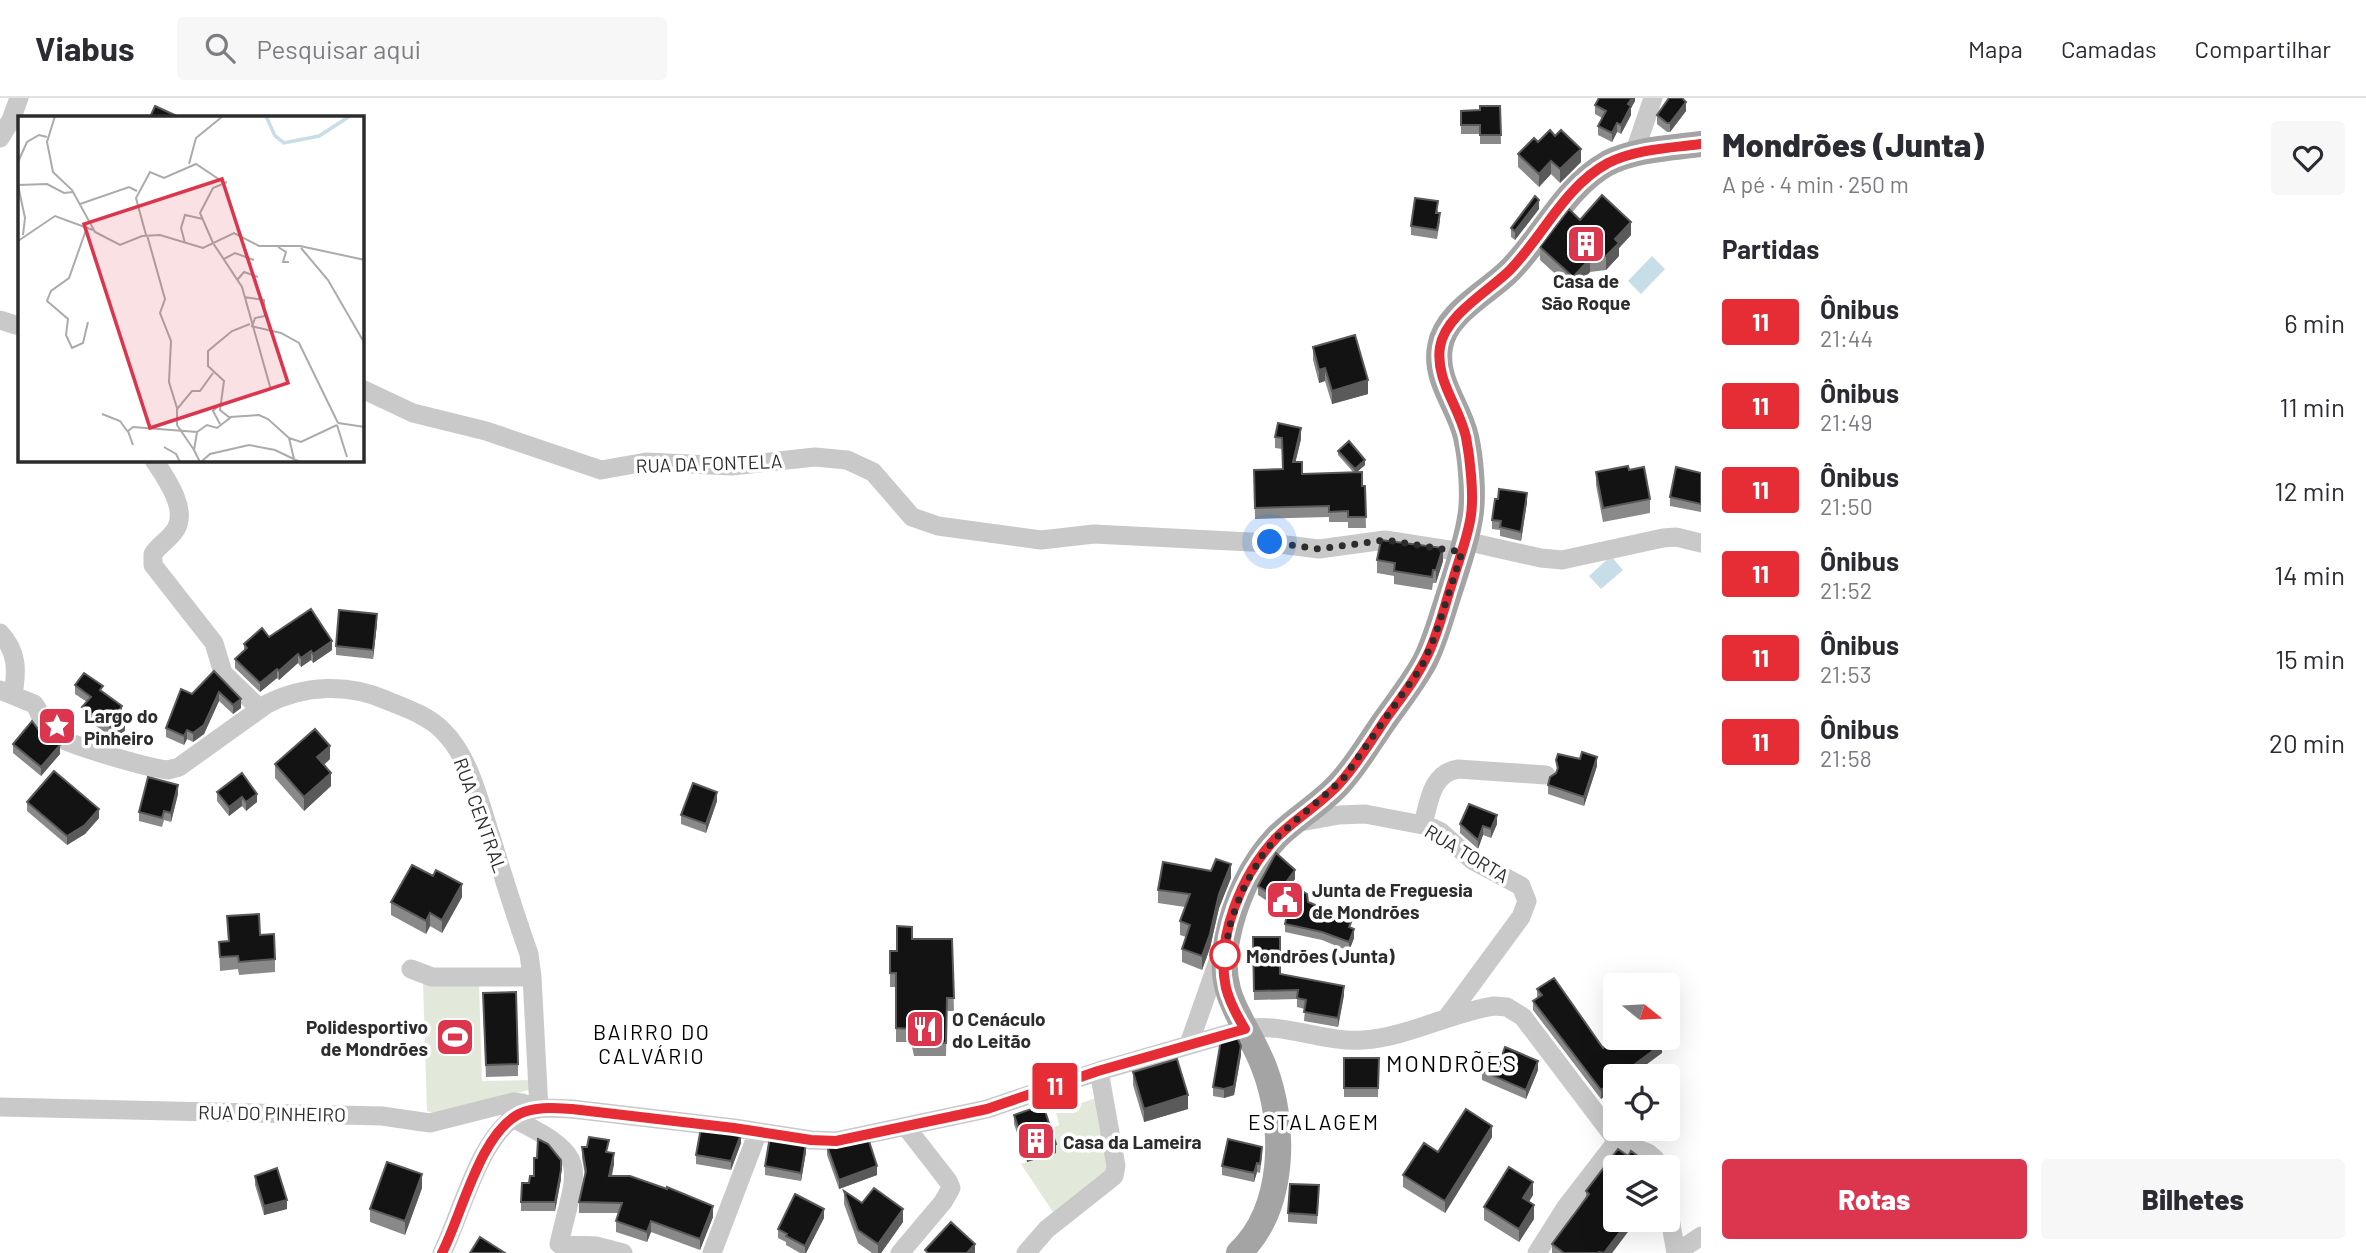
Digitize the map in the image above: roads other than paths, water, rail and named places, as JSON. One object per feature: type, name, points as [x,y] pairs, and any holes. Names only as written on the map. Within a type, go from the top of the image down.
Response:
[{"type":"main road","points":[[1239,1253],[1252,1239],[1260,1224],[1278,1166],[1271,1089],[1263,1064],[1232,1005],[1225,979],[1226,947],[1232,918],[1257,863],[1277,837],[1349,772],[1422,666],[1435,636],[1463,547],[1472,508],[1467,445],[1440,369],[1439,355],[1443,336],[1452,321],[1514,266],[1581,183],[1606,164],[1634,154],[1701,144]]},
{"type":"street","points":[[0,138],[11,120],[19,98]]},
{"type":"street","points":[[1634,154],[1649,99]]},
{"type":"street","points":[[0,320],[18,326]]},
{"type":"street","name":"RUA DA FONTELA","points":[[364,390],[413,413],[477,429],[601,470],[646,462],[732,466],[823,457],[853,462],[877,476],[912,517],[938,526],[1041,540],[1094,534],[1270,542],[1319,549],[1385,540],[1463,547],[1555,560],[1663,538],[1676,537],[1701,543]]},
{"type":"street","points":[[155,462],[169,485],[179,516],[176,529],[153,554],[153,565],[214,643],[223,673],[260,709]]},
{"type":"street","points":[[0,633],[9,644],[16,660],[16,675],[6,692]]},
{"type":"street","name":"RUA CENTRAL","points":[[6,692],[36,706],[47,729],[71,743],[167,770],[179,767],[260,709],[292,694],[323,689],[355,689],[418,714],[440,728],[460,754],[477,794],[528,954],[532,977],[539,1109]]},
{"type":"street","points":[[1423,824],[1434,785],[1450,771],[1546,775]]},
{"type":"street","name":"RUA TORTA","points":[[1294,823],[1339,815],[1366,814],[1423,824],[1441,832],[1472,860],[1521,886],[1527,895],[1521,917],[1446,1019]]},
{"type":"street","points":[[1189,1044],[1232,918]]},
{"type":"street","points":[[411,969],[423,975],[437,977],[532,977]]},
{"type":"street","points":[[442,1253],[485,1152],[497,1133],[512,1118],[528,1111],[572,1109],[827,1141],[987,1109],[1098,1071],[1245,1029],[1264,1028],[1367,1040],[1494,1006],[1507,1007],[1518,1013],[1536,1031],[1603,1122]]},
{"type":"street","points":[[1026,1253],[1052,1224],[1115,1176],[1116,1166],[1098,1071]]},
{"type":"street","name":"RUA DO PINHEIRO","points":[[0,1107],[382,1116],[430,1123],[513,1102],[522,1102],[539,1109]]},
{"type":"street","points":[[512,1118],[553,1139],[565,1149],[573,1163],[574,1177],[559,1244],[596,1246],[623,1253]]},
{"type":"street","points":[[900,1253],[943,1202],[951,1188],[906,1126]]},
{"type":"street","points":[[712,1253],[758,1132]]},
{"type":"street","points":[[1537,1253],[1566,1207],[1617,1141],[1650,1155]]},
{"type":"street","points":[[1672,1232],[1676,1253],[1701,1236]]},
{"type":"water","points":[[1652,256],[1665,269],[1641,294],[1628,281]]},
{"type":"water","points":[[1611,556],[1623,570],[1601,589],[1589,576]]},
{"type":"place","name":"Casa de São Roque","points":[[1586,244]]},
{"type":"place","name":"Largo do Pinheiro","points":[[57,726]]},
{"type":"place","name":"Junta de Freguesia de Mondrões","points":[[1285,900]]},
{"type":"place","name":"Mondrões (Junta)","points":[[1225,955]]},
{"type":"place","name":"O Cenáculo do Leitão","points":[[925,1029]]},
{"type":"place","name":"Polidesportivo de Mondrões","points":[[455,1037]]},
{"type":"place","name":"Casa da Lameira","points":[[1036,1141]]},
{"type":"district","name":"BAIRRO DO CALVÁRIO","points":[[652,1043]]},
{"type":"district","name":"MONDRÕES","points":[[1452,1063]]},
{"type":"district","name":"ESTALAGEM","points":[[1314,1121]]}]
